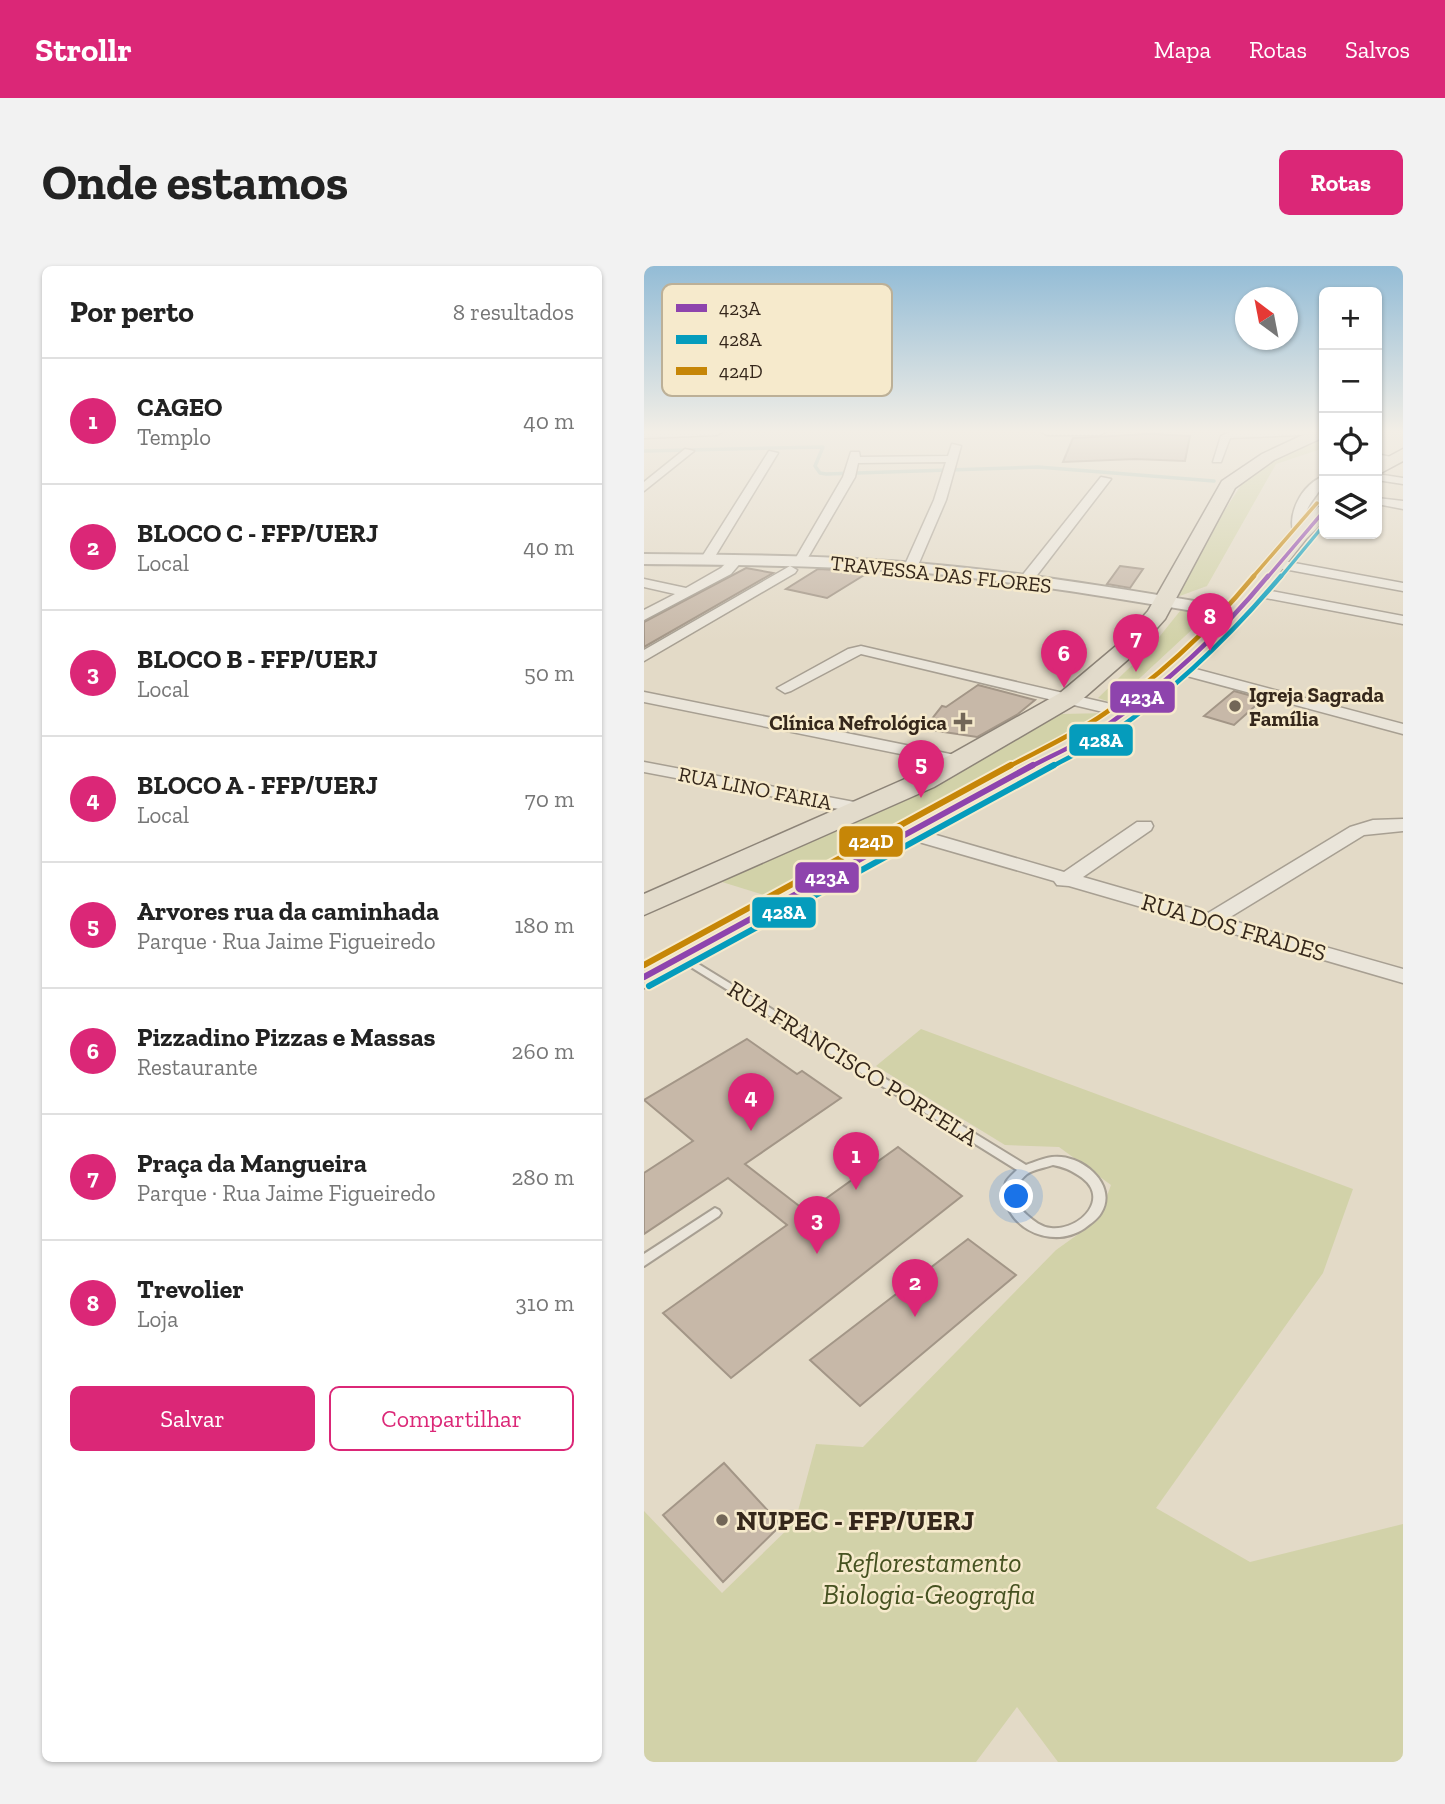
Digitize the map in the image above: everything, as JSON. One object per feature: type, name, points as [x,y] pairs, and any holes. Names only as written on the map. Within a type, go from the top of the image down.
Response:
[{"type":"main road","points":[[644,906],[865,809],[960,761],[1069,698],[1124,651],[1165,601],[1216,502]]},
{"type":"main road","points":[[644,977],[912,834],[1104,727],[1177,669],[1236,613],[1299,535],[1319,516]]},
{"type":"street","points":[[706,560],[742,502]]},
{"type":"street","points":[[644,656],[795,566],[834,502]]},
{"type":"street","points":[[911,567],[936,502]]},
{"type":"street","points":[[1026,580],[1087,502]]},
{"type":"street","points":[[1299,535],[1296,514],[1304,502]]},
{"type":"street","points":[[1382,502],[1403,505]]},
{"type":"street","name":"TRAVESSA DAS FLORES","points":[[644,559],[737,560],[795,566],[911,567],[1026,580],[1236,613]]},
{"type":"street","points":[[644,616],[726,571],[737,560]]},
{"type":"street","points":[[1278,564],[1403,587]]},
{"type":"street","points":[[644,583],[687,592]]},
{"type":"street","points":[[1255,592],[1403,620]]},
{"type":"street","points":[[785,688],[858,650],[1124,712]]},
{"type":"street","points":[[1177,669],[1403,729]]},
{"type":"street","points":[[644,697],[960,761]]},
{"type":"street","name":"RUA LINO FARIA","points":[[644,767],[865,809]]},
{"type":"street","points":[[1209,921],[1357,831],[1373,826],[1403,825]]},
{"type":"street","points":[[1065,881],[1144,826]]},
{"type":"street","name":"RUA DOS FRADES","points":[[912,834],[1065,881],[1156,903],[1209,921],[1403,976]]},
{"type":"lane","name":"RUA FRANCISCO PORTELA","points":[[682,957],[1024,1169]]},
{"type":"lane","points":[[1053,1161],[1082,1169],[1093,1178],[1099,1189],[1096,1212],[1087,1222],[1057,1232],[1034,1228],[1021,1221],[1012,1210],[1008,1198],[1010,1186],[1024,1169],[1053,1161]]},
{"type":"lane","points":[[644,1261],[715,1213]]},
{"type":"green space","points":[[1230,502],[1255,502],[1207,586],[1177,597],[1212,530]]},
{"type":"green space","points":[[1184,606],[1212,611],[1113,703],[1098,698],[1152,646]]},
{"type":"green space","points":[[1109,713],[767,896],[722,882],[1060,714]]},
{"type":"green space","name":"Reflorestamento Biologia-Geografia","points":[[921,1029],[1353,1189],[1323,1273],[1156,1508],[1250,1562],[1403,1524],[1403,1762],[1058,1762],[1017,1707],[976,1762],[644,1762],[644,1511],[722,1593],[795,1522],[816,1444],[863,1447],[1056,1250],[1098,1220],[1111,1185],[1059,1147],[1005,1145],[876,1066]]},
{"type":"building","points":[[1120,566],[1143,569],[1130,588],[1107,584]]},
{"type":"building","points":[[746,568],[773,573],[644,647],[644,622]]},
{"type":"building","points":[[818,569],[869,572],[827,598],[786,589]]},
{"type":"building","points":[[978,685],[1035,700],[1018,714],[977,737],[924,729],[942,706],[946,707]]},
{"type":"building","name":"Igreja Sagrada Família","points":[[1234,691],[1263,699],[1234,725],[1204,716]]},
{"type":"building","points":[[747,1039],[797,1074],[802,1071],[841,1098],[745,1164],[807,1212],[898,1147],[962,1196],[731,1378],[663,1313],[787,1225],[728,1178],[644,1234],[644,1173],[693,1141],[644,1100]]},
{"type":"building","points":[[968,1239],[1016,1275],[860,1406],[810,1360]]},
{"type":"building","name":"NUPEC - FFP/UERJ","points":[[724,1463],[781,1525],[723,1582],[663,1515]]},
{"type":"transit line","name":"424D","points":[[644,965],[1098,718],[1199,636],[1317,503]]},
{"type":"transit line","name":"423A","points":[[644,977],[1104,727],[1205,644],[1247,601],[1319,516]]},
{"type":"transit line","name":"428A","points":[[649,986],[1110,735],[1160,698],[1243,621],[1319,531]]},
{"type":"place","name":"Trevolier","points":[[1210,651]]},
{"type":"place","name":"Praça da Mangueira","points":[[1136,672]]},
{"type":"place","name":"Pizzadino Pizzas e Massas","points":[[1064,688]]},
{"type":"place","name":"Igreja Sagrada Família","points":[[1235,706]]},
{"type":"place","name":"Clínica Nefrológica","points":[[963,722]]},
{"type":"place","name":"Arvores rua da caminhada","points":[[921,798]]},
{"type":"place","name":"BLOCO A - FFP/UERJ","points":[[751,1131]]},
{"type":"place","name":"CAGEO","points":[[856,1190]]},
{"type":"place","name":"BLOCO B - FFP/UERJ","points":[[817,1254]]},
{"type":"place","name":"BLOCO C - FFP/UERJ","points":[[915,1317]]},
{"type":"place","name":"NUPEC - FFP/UERJ","points":[[722,1520]]}]
